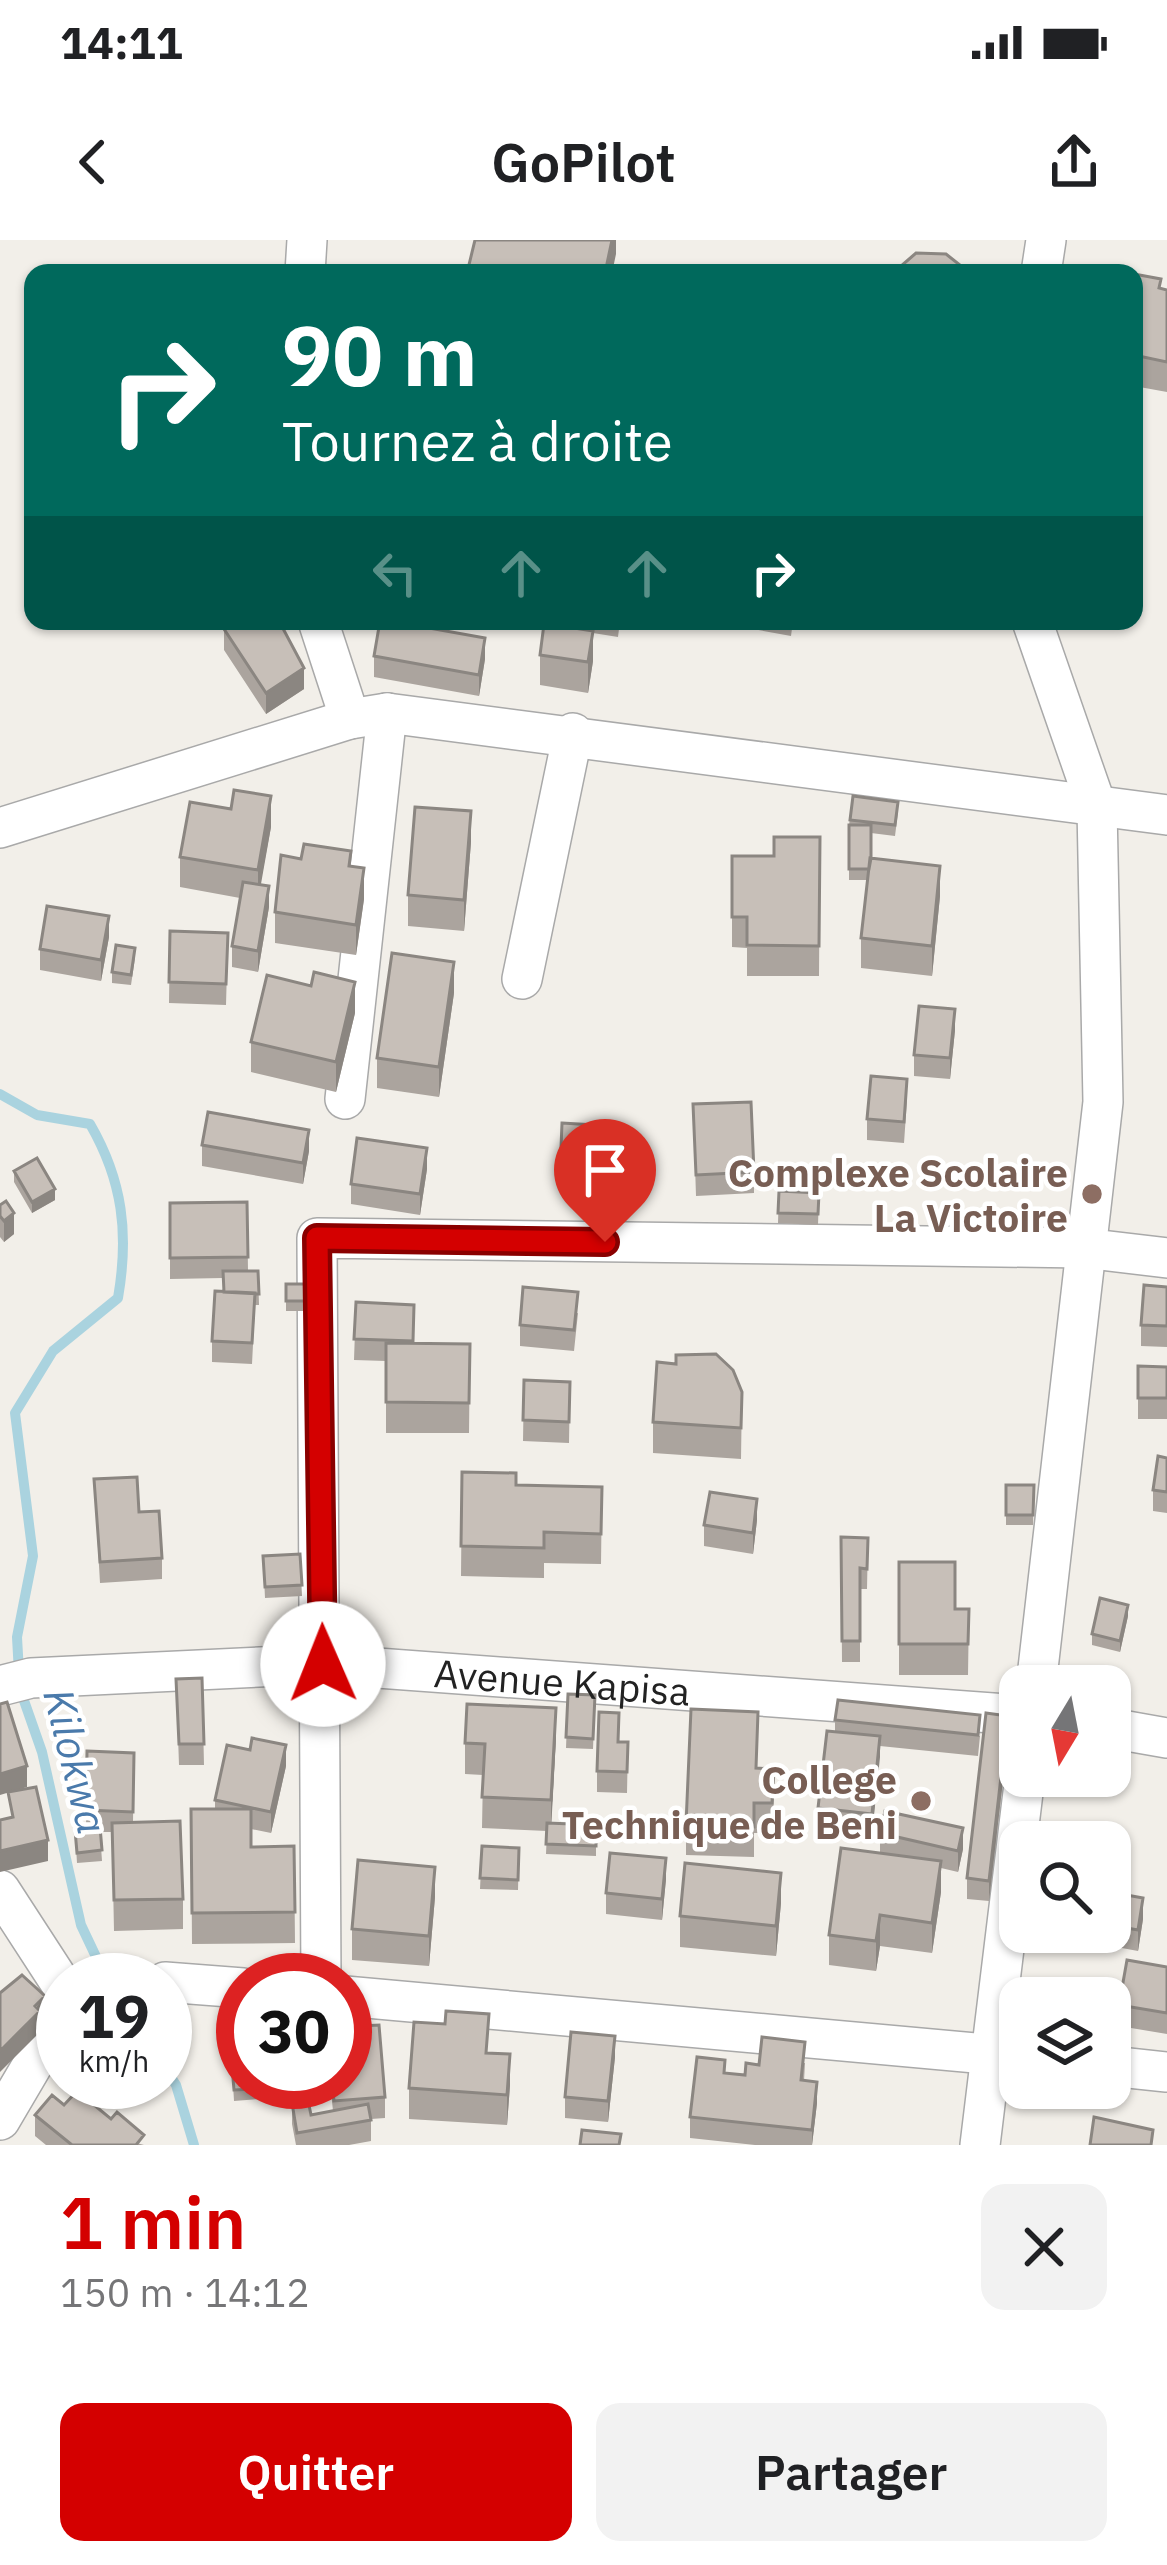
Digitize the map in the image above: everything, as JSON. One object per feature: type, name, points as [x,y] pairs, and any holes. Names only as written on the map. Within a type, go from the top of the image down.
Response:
[{"type":"street","points":[[323,630],[369,716],[345,1100]]},
{"type":"street","points":[[1035,630],[1097,808],[1103,1102],[1038,1665]]},
{"type":"street","points":[[0,828],[369,716],[573,734],[1167,815]]},
{"type":"street","points":[[522,979],[573,734]]},
{"type":"street","points":[[321,1953],[317,1238],[1084,1248],[1167,1258]]},
{"type":"street","name":"Avenue Kapisa","points":[[12,1683],[323,1664],[999,1712]]},
{"type":"street","points":[[1131,1732],[1167,1738]]},
{"type":"street","points":[[1010,1977],[1023,1797]]},
{"type":"street","points":[[0,1890],[41,1953]]},
{"type":"street","points":[[372,1998],[999,2055]]},
{"type":"street","points":[[0,2120],[36,2059]]},
{"type":"street","points":[[1131,2068],[1167,2072]]},
{"type":"street","points":[[980,2145],[999,2074]]},
{"type":"building","points":[[475,240],[612,240],[607,264],[469,264]]},
{"type":"building","points":[[916,253],[946,254],[959,264],[903,264]]},
{"type":"building","points":[[1143,276],[1161,279],[1159,288],[1167,290],[1167,362],[1143,357]]},
{"type":"building","points":[[225,630],[284,630],[304,668],[266,693]]},
{"type":"building","points":[[378,630],[440,630],[485,638],[479,675],[374,656]]},
{"type":"building","points":[[543,630],[593,631],[588,662],[540,655]]},
{"type":"building","points":[[234,790],[271,796],[258,870],[180,857],[190,802],[231,809]]},
{"type":"building","points":[[853,796],[898,802],[895,825],[850,820]]},
{"type":"building","points":[[415,807],[471,811],[464,900],[408,895]]},
{"type":"building","points":[[849,825],[871,825],[869,869],[849,869]]},
{"type":"building","points":[[774,837],[820,837],[819,946],[747,945],[747,917],[732,917],[732,856],[774,856]]},
{"type":"building","points":[[304,844],[351,851],[349,866],[364,868],[356,925],[275,912],[281,855],[301,859]]},
{"type":"building","points":[[870,858],[940,866],[932,946],[861,938]]},
{"type":"building","points":[[243,882],[269,886],[258,951],[232,946]]},
{"type":"building","points":[[47,906],[109,916],[101,960],[40,949]]},
{"type":"building","points":[[170,931],[228,933],[226,984],[169,982]]},
{"type":"building","points":[[116,945],[135,948],[131,975],[112,972]]},
{"type":"building","points":[[392,953],[454,962],[439,1067],[377,1058]]},
{"type":"building","points":[[314,972],[355,982],[336,1062],[251,1042],[267,975],[311,986]]},
{"type":"building","points":[[919,1006],[955,1009],[950,1058],[914,1055]]},
{"type":"building","points":[[871,1076],[907,1079],[904,1122],[867,1119]]},
{"type":"building","points":[[751,1102],[754,1172],[696,1175],[693,1104]]},
{"type":"building","points":[[208,1112],[309,1130],[303,1163],[202,1145]]},
{"type":"building","points":[[562,1123],[594,1125],[591,1174],[560,1173]]},
{"type":"building","points":[[357,1138],[427,1148],[420,1194],[351,1184]]},
{"type":"building","points":[[37,1158],[55,1189],[32,1202],[14,1171]]},
{"type":"building","points":[[779,1191],[819,1193],[818,1214],[778,1213]]},
{"type":"building","points":[[6,1201],[14,1213],[4,1221],[0,1205]]},
{"type":"building","points":[[247,1202],[248,1257],[170,1258],[170,1203]]},
{"type":"building","points":[[223,1271],[258,1271],[259,1294],[224,1292]]},
{"type":"building","points":[[286,1284],[306,1284],[306,1301],[286,1301]]},
{"type":"building","points":[[1144,1285],[1167,1287],[1167,1326],[1141,1325]]},
{"type":"building","points":[[523,1287],[578,1292],[574,1330],[520,1325]]},
{"type":"building","points":[[215,1291],[255,1293],[252,1343],[212,1341]]},
{"type":"building","points":[[356,1302],[414,1305],[413,1341],[354,1339]]},
{"type":"building","points":[[386,1343],[470,1344],[469,1403],[386,1402]]},
{"type":"building","points":[[716,1354],[733,1370],[742,1392],[741,1428],[653,1422],[657,1362],[676,1364],[676,1355]]},
{"type":"building","points":[[1138,1366],[1167,1367],[1167,1398],[1138,1398]]},
{"type":"building","points":[[524,1380],[570,1382],[569,1422],[523,1420]]},
{"type":"building","points":[[1158,1456],[1167,1458],[1167,1492],[1153,1490]]},
{"type":"building","points":[[462,1472],[516,1473],[516,1485],[602,1487],[601,1534],[544,1532],[544,1548],[461,1546]]},
{"type":"building","points":[[137,1477],[139,1512],[159,1511],[162,1558],[100,1562],[94,1479]]},
{"type":"building","points":[[1006,1485],[1034,1485],[1033,1515],[1006,1515]]},
{"type":"building","points":[[710,1492],[757,1499],[753,1533],[704,1525]]},
{"type":"building","points":[[841,1537],[868,1538],[867,1569],[860,1568],[860,1641],[842,1641]]},
{"type":"building","points":[[300,1554],[302,1585],[265,1587],[263,1556]]},
{"type":"building","points":[[899,1562],[955,1562],[955,1609],[969,1609],[968,1644],[899,1644]]},
{"type":"building","points":[[1100,1598],[1128,1605],[1120,1641],[1092,1634]]},
{"type":"building","points":[[202,1678],[204,1744],[179,1744],[176,1679]]},
{"type":"building","points":[[568,1694],[595,1695],[593,1739],[566,1737]]},
{"type":"building","points":[[838,1700],[980,1715],[978,1735],[835,1720]]},
{"type":"building","points":[[7,1702],[27,1766],[0,1774],[0,1704]]},
{"type":"building","points":[[467,1704],[556,1708],[551,1800],[482,1797],[485,1744],[465,1743]]},
{"type":"building","points":[[691,1709],[758,1712],[756,1768],[774,1769],[772,1803],[754,1803],[754,1827],[686,1824]]},
{"type":"building","points":[[599,1712],[619,1713],[618,1742],[628,1742],[627,1772],[597,1771]]},
{"type":"building","points":[[986,1713],[999,1715],[999,1794],[989,1881],[967,1878]]},
{"type":"building","points":[[827,1731],[880,1736],[872,1814],[818,1808]]},
{"type":"building","points":[[252,1738],[286,1745],[271,1812],[215,1800],[227,1745],[250,1750]]},
{"type":"building","points":[[87,1751],[134,1753],[133,1812],[86,1810]]},
{"type":"building","points":[[36,1787],[48,1840],[0,1851],[0,1820],[13,1817],[8,1792]]},
{"type":"building","points":[[191,1809],[251,1809],[251,1847],[294,1846],[295,1912],[192,1913]]},
{"type":"building","points":[[885,1811],[963,1828],[958,1851],[880,1833]]},
{"type":"building","points":[[180,1821],[183,1899],[114,1900],[112,1823]]},
{"type":"building","points":[[547,1823],[596,1825],[596,1846],[546,1844]]},
{"type":"building","points":[[100,1827],[102,1850],[77,1853],[75,1830]]},
{"type":"building","points":[[482,1846],[519,1848],[518,1880],[480,1878]]},
{"type":"building","points":[[841,1848],[941,1861],[932,1923],[880,1915],[876,1941],[829,1935]]},
{"type":"building","points":[[610,1853],[666,1858],[662,1899],[606,1893]]},
{"type":"building","points":[[358,1860],[435,1867],[429,1936],[352,1929]]},
{"type":"building","points":[[685,1863],[781,1873],[776,1926],[680,1916]]},
{"type":"building","points":[[1131,1896],[1143,1898],[1138,1930],[1131,1929]]},
{"type":"building","points":[[1127,1960],[1167,1967],[1167,2013],[1131,2007],[1131,1977],[1124,1977]]},
{"type":"building","points":[[22,1975],[36,1988],[36,2015],[0,2051],[0,1993]]},
{"type":"building","points":[[446,2011],[489,2014],[486,2053],[510,2054],[507,2095],[409,2088],[414,2022],[445,2024]]},
{"type":"building","points":[[372,2025],[379,2025],[385,2097],[372,2098]]},
{"type":"building","points":[[571,2032],[615,2036],[608,2101],[565,2097]]},
{"type":"building","points":[[762,2037],[805,2042],[801,2080],[817,2082],[812,2130],[690,2117],[697,2057],[725,2060],[724,2073],[745,2075],[746,2063],[759,2065]]},
{"type":"building","points":[[40,2109],[99,2109],[111,2119],[117,2112],[144,2135],[136,2145],[72,2145],[35,2115]]},
{"type":"building","points":[[293,2109],[310,2109],[311,2115],[369,2109],[371,2120],[297,2133]]},
{"type":"building","points":[[1094,2117],[1153,2130],[1151,2145],[1090,2145]]},
{"type":"building","points":[[582,2130],[621,2134],[619,2145],[580,2145]]},
{"type":"waterway","name":"Kilokwa","points":[[0,1094],[37,1115],[90,1124],[110,1166],[123,1230],[118,1298],[53,1351],[15,1413],[33,1556],[17,1637],[19,1673]]},
{"type":"waterway","name":"Kilokwa","points":[[21,1692],[42,1752],[81,1925],[94,1953]]},
{"type":"waterway","name":"Kilokwa","points":[[183,2109],[194,2145]]},
{"type":"place","name":"Complexe Scolaire La Victoire","points":[[1092,1194]]},
{"type":"place","name":"College Technique de Beni","points":[[921,1801]]},
{"type":"route","points":[[323,1664],[317,1238],[605,1242]]}]
